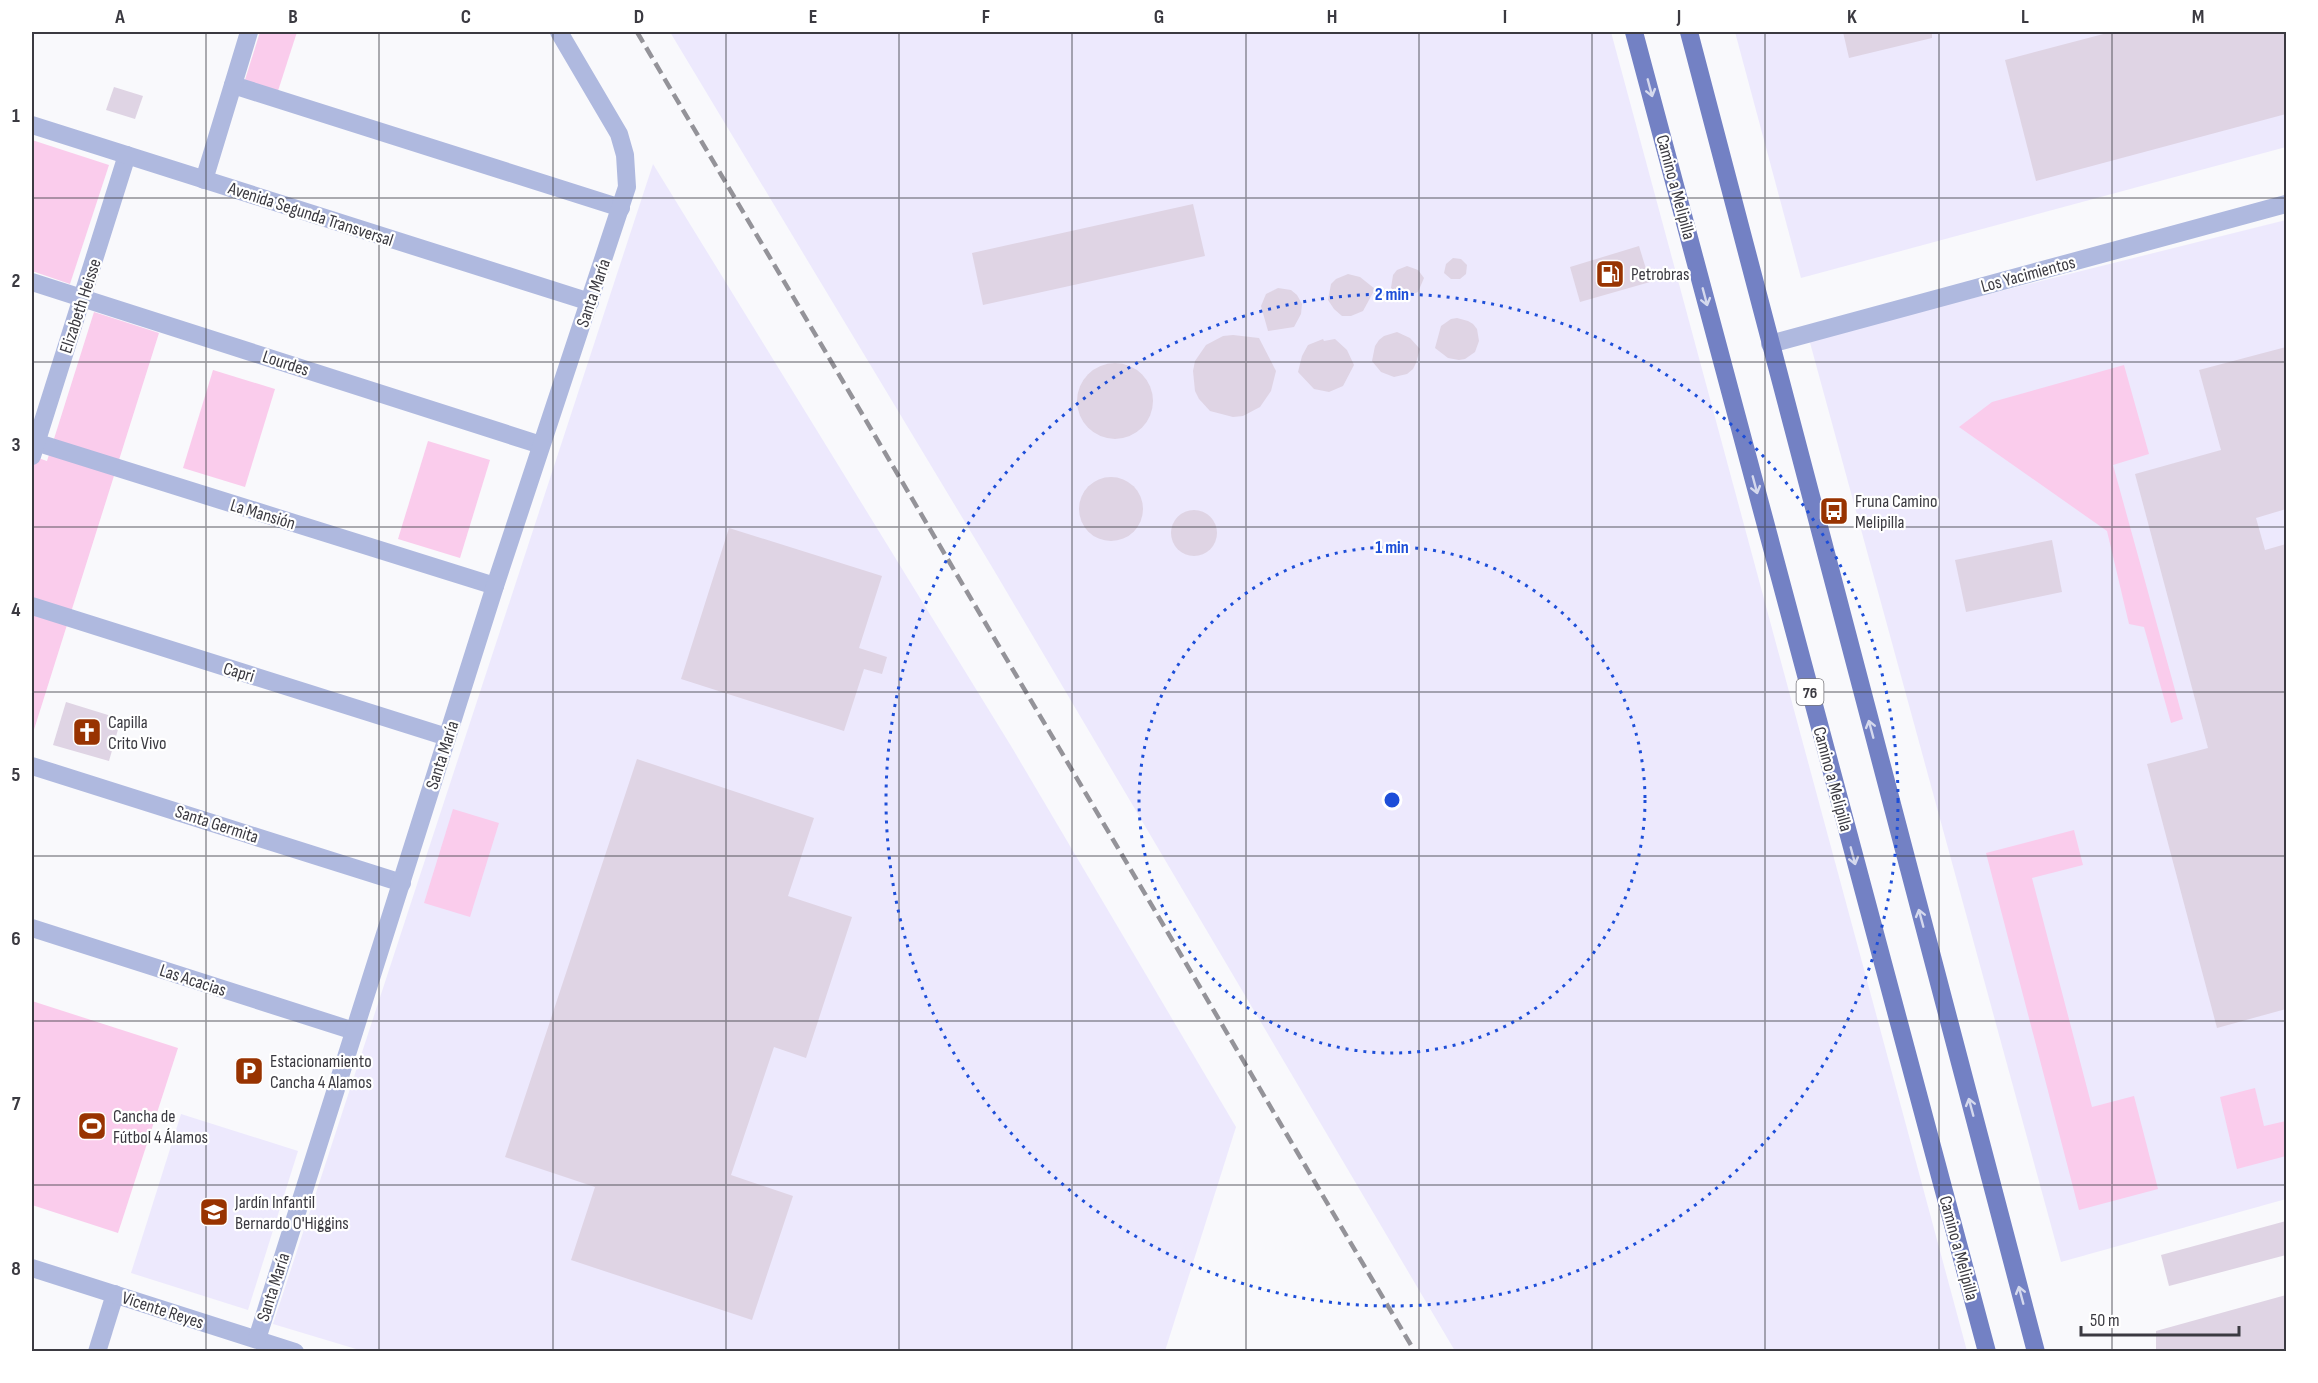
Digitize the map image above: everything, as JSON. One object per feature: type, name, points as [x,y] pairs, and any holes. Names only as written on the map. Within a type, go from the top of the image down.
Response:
[{"type":"main road","name":"Camino a Melipilla","points":[[1634,32],[1987,1352]]},
{"type":"main road","points":[[1689,32],[2036,1352]]},
{"type":"street","points":[[204,180],[249,32]]},
{"type":"street","name":"Santa María","points":[[257,1339],[495,586],[627,187],[625,156],[619,134],[559,32]]},
{"type":"street","points":[[233,85],[621,208]]},
{"type":"street","name":"Avenida Segunda Transversal","points":[[32,125],[590,303]]},
{"type":"street","name":"Elizabeth Heisse","points":[[33,446],[127,155]]},
{"type":"street","name":"Los Yacimientos","points":[[1770,344],[2286,204]]},
{"type":"street","name":"Lourdes","points":[[32,282],[541,445]]},
{"type":"street","name":"La Mansión","points":[[33,446],[495,586]]},
{"type":"street","name":"Capri","points":[[32,606],[447,737]]},
{"type":"street","name":"Santa Germita","points":[[32,766],[402,883]]},
{"type":"street","name":"Las Acacias","points":[[32,928],[354,1031]]},
{"type":"street","name":"Vicente Reyes","points":[[32,1268],[295,1352]]},
{"type":"street","points":[[97,1352],[116,1294]]},
{"type":"shaded area","points":[[260,32],[297,32],[277,94],[244,83]]},
{"type":"shaded area","points":[[670,32],[1611,32],[1967,1351],[1455,1351],[995,572]]},
{"type":"shaded area","points":[[1735,32],[2286,32],[2286,147],[1801,278]]},
{"type":"shaded area","points":[[32,140],[109,165],[70,284],[32,271]]},
{"type":"shaded area","points":[[653,164],[1011,746],[1236,1127],[1165,1351],[366,1352],[273,1324]]},
{"type":"shaded area","points":[[2286,220],[2286,1199],[2061,1262],[1809,339]]},
{"type":"shaded area","points":[[94,312],[159,333],[32,736],[32,456],[47,461]]},
{"type":"shaded area","points":[[2124,365],[2149,454],[2113,465],[2183,719],[2171,723],[2144,627],[2129,624],[2107,531],[1959,427],[1992,402]]},
{"type":"shaded area","points":[[213,370],[275,389],[245,487],[183,468]]},
{"type":"shaded area","points":[[428,441],[490,460],[460,558],[398,539]]},
{"type":"shaded area","points":[[453,809],[499,823],[470,917],[424,903]]},
{"type":"shaded area","points":[[2074,830],[2083,865],[2032,878],[2092,1107],[2134,1096],[2158,1189],[2079,1210],[1986,853]]},
{"type":"shaded area","name":"Cancha de Fútbol 4 Álamos","points":[[32,1001],[178,1048],[118,1233],[32,1205]]},
{"type":"shaded area","points":[[2255,1088],[2264,1126],[2286,1121],[2286,1156],[2237,1169],[2220,1097]]},
{"type":"shaded area","name":"Jardín Infantil Bernardo O'Higgins","points":[[181,1114],[298,1151],[248,1310],[131,1273]]},
{"type":"building","points":[[1843,32],[1932,32],[1932,38],[1849,58]]},
{"type":"building","points":[[2111,32],[2286,32],[2286,114],[2036,181],[2005,60]]},
{"type":"building","points":[[114,87],[143,96],[135,119],[106,110]]},
{"type":"building","points":[[1193,204],[1205,256],[983,305],[972,253]]},
{"type":"building","name":"Petrobras","points":[[1639,246],[1650,282],[1580,302],[1570,267]]},
{"type":"building","points":[[1453,258],[1461,259],[1467,265],[1466,274],[1460,279],[1451,279],[1444,273],[1446,264]]},
{"type":"building","points":[[1407,266],[1418,270],[1424,278],[1418,292],[1407,296],[1391,288],[1393,275],[1397,270]]},
{"type":"building","points":[[1348,274],[1360,277],[1375,289],[1363,311],[1351,316],[1342,316],[1328,300],[1331,284]]},
{"type":"building","points":[[1278,288],[1291,290],[1297,295],[1302,304],[1301,314],[1294,327],[1268,331],[1261,306],[1266,294]]},
{"type":"building","points":[[1457,318],[1473,324],[1477,329],[1479,341],[1475,352],[1459,360],[1448,358],[1435,348],[1441,326]]},
{"type":"building","points":[[1397,332],[1410,338],[1420,349],[1413,369],[1407,374],[1394,377],[1381,372],[1372,361],[1375,346],[1379,340]]},
{"type":"building","points":[[1223,336],[1259,338],[1276,371],[1271,391],[1260,407],[1243,416],[1233,417],[1210,411],[1199,399],[1195,391],[1193,371],[1195,361],[1206,345]]},
{"type":"building","points":[[1323,339],[1324,341],[1335,339],[1347,350],[1354,365],[1343,386],[1329,392],[1314,389],[1298,372],[1302,356],[1308,345]]},
{"type":"building","points":[[2286,347],[2286,509],[2256,518],[2265,550],[2286,544],[2286,1009],[2217,1028],[2147,764],[2208,748],[2135,474],[2221,450],[2199,370]]},
{"type":"building","points":[[1115,363],[1130,366],[1142,374],[1150,386],[1153,401],[1150,416],[1142,428],[1130,436],[1115,439],[1100,436],[1088,428],[1080,416],[1077,401],[1080,386],[1088,374],[1100,366]]},
{"type":"building","points":[[1105,477],[1117,477],[1134,486],[1141,497],[1143,509],[1141,521],[1134,532],[1117,541],[1105,541],[1093,536],[1084,527],[1079,515],[1079,503],[1084,491],[1093,482]]},
{"type":"building","points":[[1194,510],[1210,517],[1217,533],[1210,549],[1194,556],[1178,549],[1171,533],[1178,517]]},
{"type":"building","points":[[729,528],[882,576],[859,648],[887,657],[882,674],[864,669],[844,731],[681,679]]},
{"type":"building","points":[[2052,540],[2062,592],[1966,612],[1955,560]]},
{"type":"building","name":"Capilla Crito Vivo","points":[[66,702],[121,719],[109,761],[53,745]]},
{"type":"building","points":[[637,759],[814,818],[788,896],[852,917],[806,1058],[774,1047],[731,1175],[793,1196],[752,1320],[571,1260],[595,1187],[505,1157]]},
{"type":"building","points":[[2286,1221],[2286,1255],[2169,1286],[2161,1255]]},
{"type":"building","points":[[2286,1295],[2286,1352],[2156,1352],[2156,1331]]},
{"type":"railway","points":[[637,32],[1415,1352]]},
{"type":"place","name":"Petrobras","points":[[1610,274]]},
{"type":"place","name":"Fruna Camino Melipilla","points":[[1834,511]]},
{"type":"place","name":"Capilla Crito Vivo","points":[[87,732]]},
{"type":"place","name":"Estacionamiento Cancha 4 Alamos","points":[[249,1071]]},
{"type":"place","name":"Cancha de Fútbol 4 Álamos","points":[[92,1126]]},
{"type":"place","name":"Jardín Infantil Bernardo O'Higgins","points":[[214,1212]]}]
